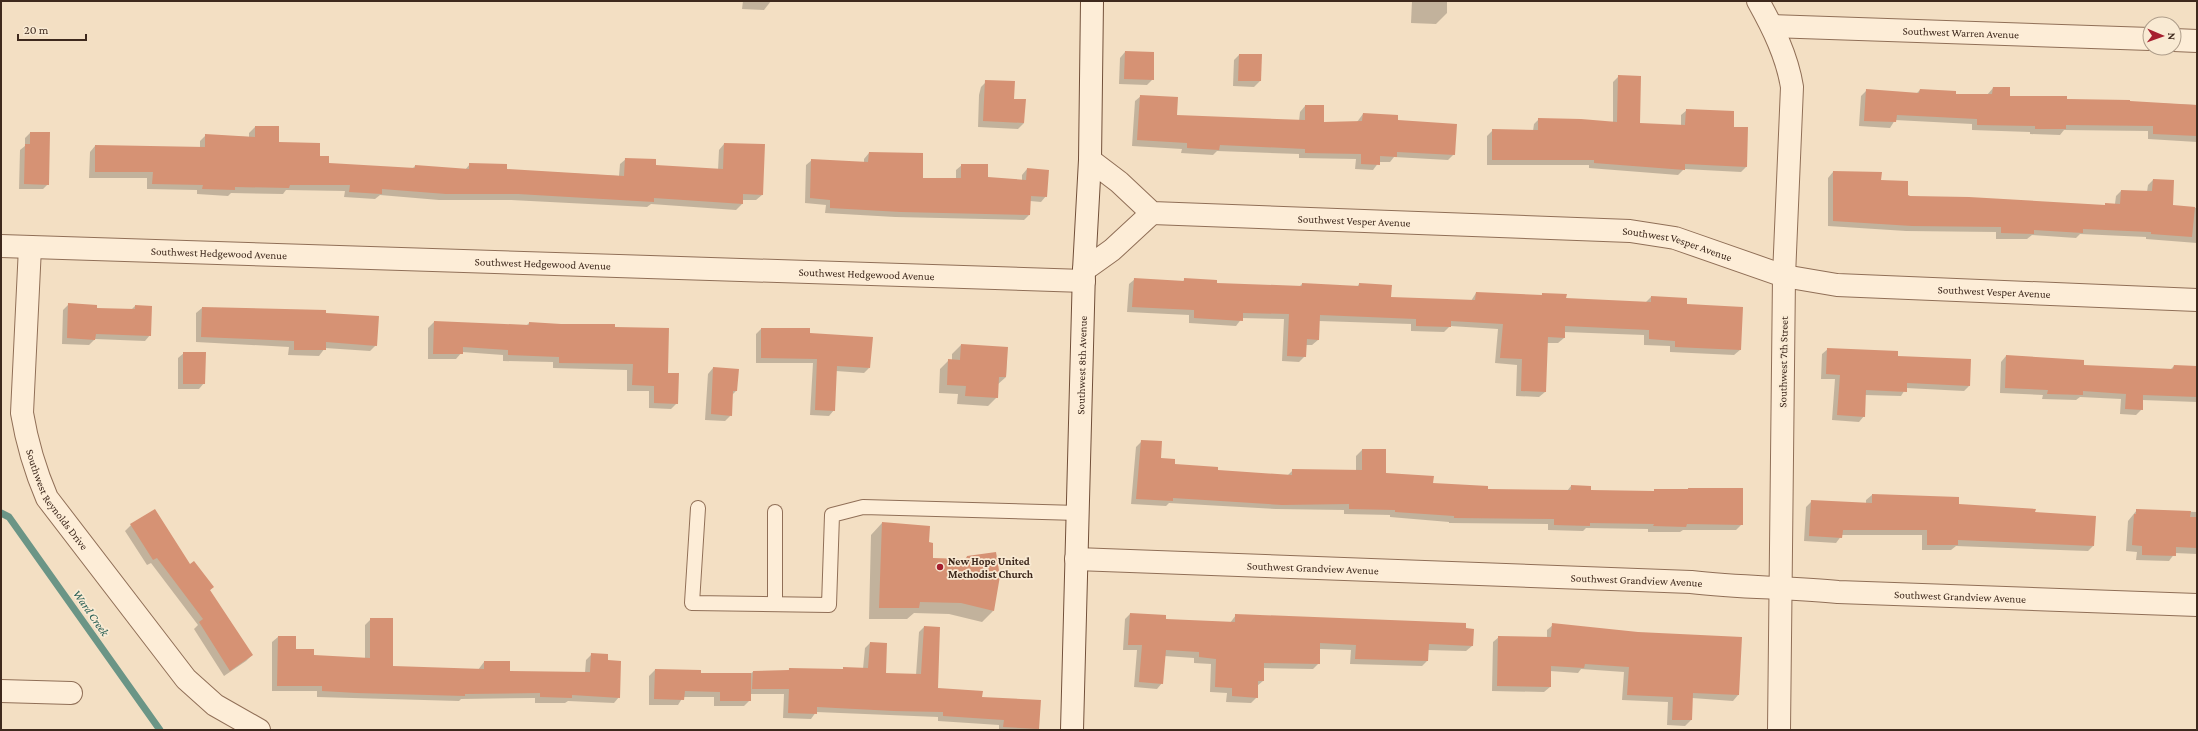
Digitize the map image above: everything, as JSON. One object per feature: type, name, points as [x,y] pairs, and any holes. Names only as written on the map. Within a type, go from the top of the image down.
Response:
[{"type":"street","name":"Southwest 8th Avenue","points":[[1072,730],[1084,276],[1090,160],[1092,1]]},
{"type":"street","name":"Southwest 7th Street","points":[[1758,1],[1772,26],[1786,60],[1792,87],[1784,276],[1779,730]]},
{"type":"street","name":"Southwest Warren Avenue","points":[[1772,26],[2142,39]]},
{"type":"street","points":[[2182,40],[2197,41]]},
{"type":"street","points":[[1084,276],[1152,213],[1119,182],[1090,160]]},
{"type":"street","name":"Southwest Vesper Avenue","points":[[1152,213],[1630,231],[1675,238],[1784,276],[1838,285],[2197,300]]},
{"type":"street","name":"Southwest Hedgewood Avenue","points":[[1,246],[1084,276]]},
{"type":"street","name":"Southwest Reynolds Drive","points":[[30,247],[22,413],[25,433],[36,472],[47,498],[186,679],[215,704],[259,730]]},
{"type":"street","name":"Southwest Grandview Avenue","points":[[1076,559],[1781,587],[1838,592],[2197,605]]},
{"type":"street","points":[[1,691],[71,693]]},
{"type":"lane","points":[[698,508],[692,603],[829,605],[832,515],[863,507],[1078,513]]},
{"type":"lane","points":[[775,512],[776,604]]},
{"type":"building","points":[[1125,51],[1154,52],[1154,80],[1124,79]]},
{"type":"building","points":[[1239,54],[1262,54],[1261,81],[1238,81]]},
{"type":"building","points":[[1618,75],[1641,76],[1640,123],[1685,125],[1686,109],[1734,111],[1734,127],[1748,127],[1747,167],[1685,164],[1685,170],[1594,163],[1594,160],[1492,160],[1492,129],[1538,130],[1538,118],[1617,122]]},
{"type":"building","points":[[985,80],[1015,81],[1014,99],[1026,99],[1024,123],[983,121]]},
{"type":"building","points":[[1993,87],[2010,87],[2010,96],[2067,96],[2067,99],[2130,100],[2197,105],[2197,136],[2153,134],[2153,126],[2066,125],[2066,129],[2035,129],[2035,126],[1977,125],[1977,119],[1897,115],[1896,122],[1864,121],[1866,89],[1919,93],[1920,89],[1956,91],[1956,94],[1992,94]]},
{"type":"building","points":[[1140,95],[1178,97],[1177,115],[1305,120],[1305,105],[1324,105],[1324,122],[1362,121],[1363,113],[1398,115],[1398,120],[1457,124],[1455,155],[1397,152],[1397,157],[1380,156],[1380,165],[1361,164],[1361,154],[1305,153],[1305,149],[1220,145],[1219,150],[1187,148],[1187,143],[1137,140]]},
{"type":"building","points":[[255,126],[279,126],[279,142],[320,143],[320,156],[329,156],[329,163],[415,168],[415,165],[469,169],[469,163],[507,164],[507,169],[624,176],[625,158],[656,159],[656,165],[723,169],[724,143],[765,144],[763,195],[743,194],[743,204],[654,198],[654,202],[518,194],[446,194],[382,189],[382,194],[349,192],[350,185],[290,185],[289,188],[235,187],[235,190],[202,189],[203,185],[152,184],[153,172],[95,172],[95,145],[205,147],[205,134],[255,137]]},
{"type":"building","points":[[30,132],[50,132],[49,185],[24,184],[25,144],[30,144]]},
{"type":"building","points":[[869,152],[923,153],[923,178],[961,178],[961,164],[988,164],[988,177],[1026,180],[1027,168],[1049,170],[1047,197],[1031,196],[1030,215],[901,212],[830,208],[830,200],[810,198],[811,159],[868,162]]},
{"type":"building","points":[[1833,171],[1882,172],[1881,180],[1908,181],[1908,195],[1910,196],[1969,197],[2105,205],[2105,203],[2120,204],[2121,190],[2152,191],[2153,179],[2174,180],[2173,205],[2195,207],[2192,237],[2151,234],[2151,232],[2083,229],[2083,233],[2034,230],[2034,234],[2001,233],[2001,227],[1912,226],[1833,221]]},
{"type":"building","points":[[1134,278],[1184,281],[1184,278],[1217,280],[1217,283],[1302,286],[1302,283],[1359,286],[1359,283],[1392,285],[1391,297],[1475,300],[1476,292],[1542,295],[1542,293],[1567,294],[1566,298],[1651,302],[1651,296],[1687,298],[1687,304],[1743,307],[1741,350],[1675,347],[1675,341],[1649,339],[1649,330],[1565,326],[1565,338],[1548,337],[1546,392],[1521,391],[1522,359],[1500,358],[1503,324],[1451,321],[1451,327],[1416,326],[1416,319],[1320,315],[1319,340],[1307,339],[1306,357],[1287,356],[1289,314],[1243,313],[1243,321],[1194,318],[1194,310],[1132,307]]},
{"type":"building","points":[[68,303],[97,305],[97,308],[135,309],[135,305],[152,306],[151,336],[96,334],[95,340],[67,338]]},
{"type":"building","points":[[202,307],[326,310],[326,313],[379,316],[377,346],[326,342],[326,350],[294,350],[294,341],[201,337]]},
{"type":"building","points":[[434,321],[529,325],[529,322],[561,324],[615,324],[615,327],[669,328],[668,373],[679,373],[678,404],[654,403],[654,386],[632,385],[633,364],[559,363],[559,357],[508,355],[508,350],[463,347],[463,354],[433,354]]},
{"type":"building","points":[[761,328],[810,328],[810,333],[873,337],[870,368],[837,366],[835,411],[815,410],[817,359],[761,358]]},
{"type":"building","points":[[961,344],[1008,347],[1006,377],[999,377],[998,398],[965,396],[966,386],[947,385],[948,359],[960,360]]},
{"type":"building","points":[[1827,348],[1898,351],[1898,356],[1971,359],[1970,386],[1907,383],[1907,392],[1866,390],[1865,417],[1837,415],[1840,375],[1826,374]]},
{"type":"building","points":[[183,352],[206,352],[205,384],[183,384]]},
{"type":"building","points":[[2006,355],[2084,360],[2084,365],[2173,369],[2174,365],[2197,366],[2197,397],[2143,395],[2143,410],[2125,409],[2126,394],[2083,391],[2083,395],[2047,394],[2048,390],[2005,388]]},
{"type":"building","points":[[713,367],[739,369],[737,391],[733,391],[732,416],[711,414]]},
{"type":"building","points":[[1141,440],[1162,441],[1161,458],[1175,459],[1175,464],[1218,467],[1218,470],[1292,475],[1292,469],[1362,470],[1362,449],[1386,449],[1386,473],[1434,476],[1433,483],[1488,486],[1488,489],[1571,490],[1571,485],[1591,486],[1591,490],[1654,491],[1654,489],[1743,488],[1743,525],[1687,524],[1686,527],[1653,526],[1654,524],[1590,523],[1590,526],[1554,525],[1554,519],[1454,518],[1454,516],[1395,512],[1395,510],[1349,509],[1349,504],[1282,505],[1173,498],[1173,501],[1136,499]]},
{"type":"building","points":[[1872,494],[1959,497],[1959,504],[2036,509],[2035,512],[2096,516],[2094,546],[1958,540],[1958,545],[1927,545],[1927,530],[1843,530],[1842,538],[1809,536],[1811,500],[1872,503]]},
{"type":"building","points":[[155,509],[190,564],[194,561],[214,587],[210,590],[253,655],[230,671],[199,622],[203,619],[157,558],[153,560],[130,524]]},
{"type":"building","points":[[2136,509],[2191,511],[2190,517],[2197,517],[2197,548],[2176,547],[2176,556],[2142,555],[2142,546],[2132,545],[2134,514],[2136,514]]},
{"type":"building","name":"New Hope United Methodist Church","points":[[882,522],[930,526],[929,542],[933,543],[933,558],[966,559],[967,556],[996,552],[1000,576],[994,611],[961,603],[920,602],[919,608],[879,608]]},
{"type":"building","points":[[1130,613],[1166,615],[1166,619],[1235,622],[1235,614],[1466,623],[1466,628],[1474,629],[1473,646],[1429,644],[1428,661],[1355,659],[1356,645],[1320,643],[1320,664],[1264,663],[1264,681],[1258,681],[1258,698],[1232,696],[1232,688],[1215,687],[1216,659],[1199,657],[1199,652],[1166,650],[1163,684],[1139,682],[1142,645],[1128,645]]},
{"type":"building","points":[[370,618],[393,618],[393,666],[484,669],[484,661],[510,661],[510,671],[590,672],[591,653],[608,654],[608,660],[621,661],[620,698],[572,695],[572,698],[540,697],[540,693],[465,694],[465,696],[357,693],[322,691],[322,686],[277,686],[278,636],[296,636],[296,649],[314,649],[314,655],[370,658]]},
{"type":"building","points":[[1552,623],[1638,632],[1742,637],[1739,695],[1693,693],[1692,720],[1672,720],[1673,697],[1627,695],[1629,667],[1585,664],[1584,668],[1551,666],[1551,687],[1497,686],[1498,636],[1551,637]]},
{"type":"building","points":[[924,626],[940,627],[938,688],[983,691],[982,697],[1041,700],[1039,729],[1003,727],[1004,720],[943,716],[943,712],[817,707],[817,714],[788,713],[789,689],[752,689],[753,671],[789,670],[789,668],[868,668],[870,642],[887,643],[886,673],[921,674]]},
{"type":"building","points":[[655,669],[701,670],[701,673],[751,673],[751,701],[720,701],[720,692],[685,691],[684,700],[654,699]]},
{"type":"waterway","name":"Ward Creek","points":[[1,513],[9,517],[160,730]]},
{"type":"place","name":"New Hope United Methodist Church","points":[[940,567]]}]
